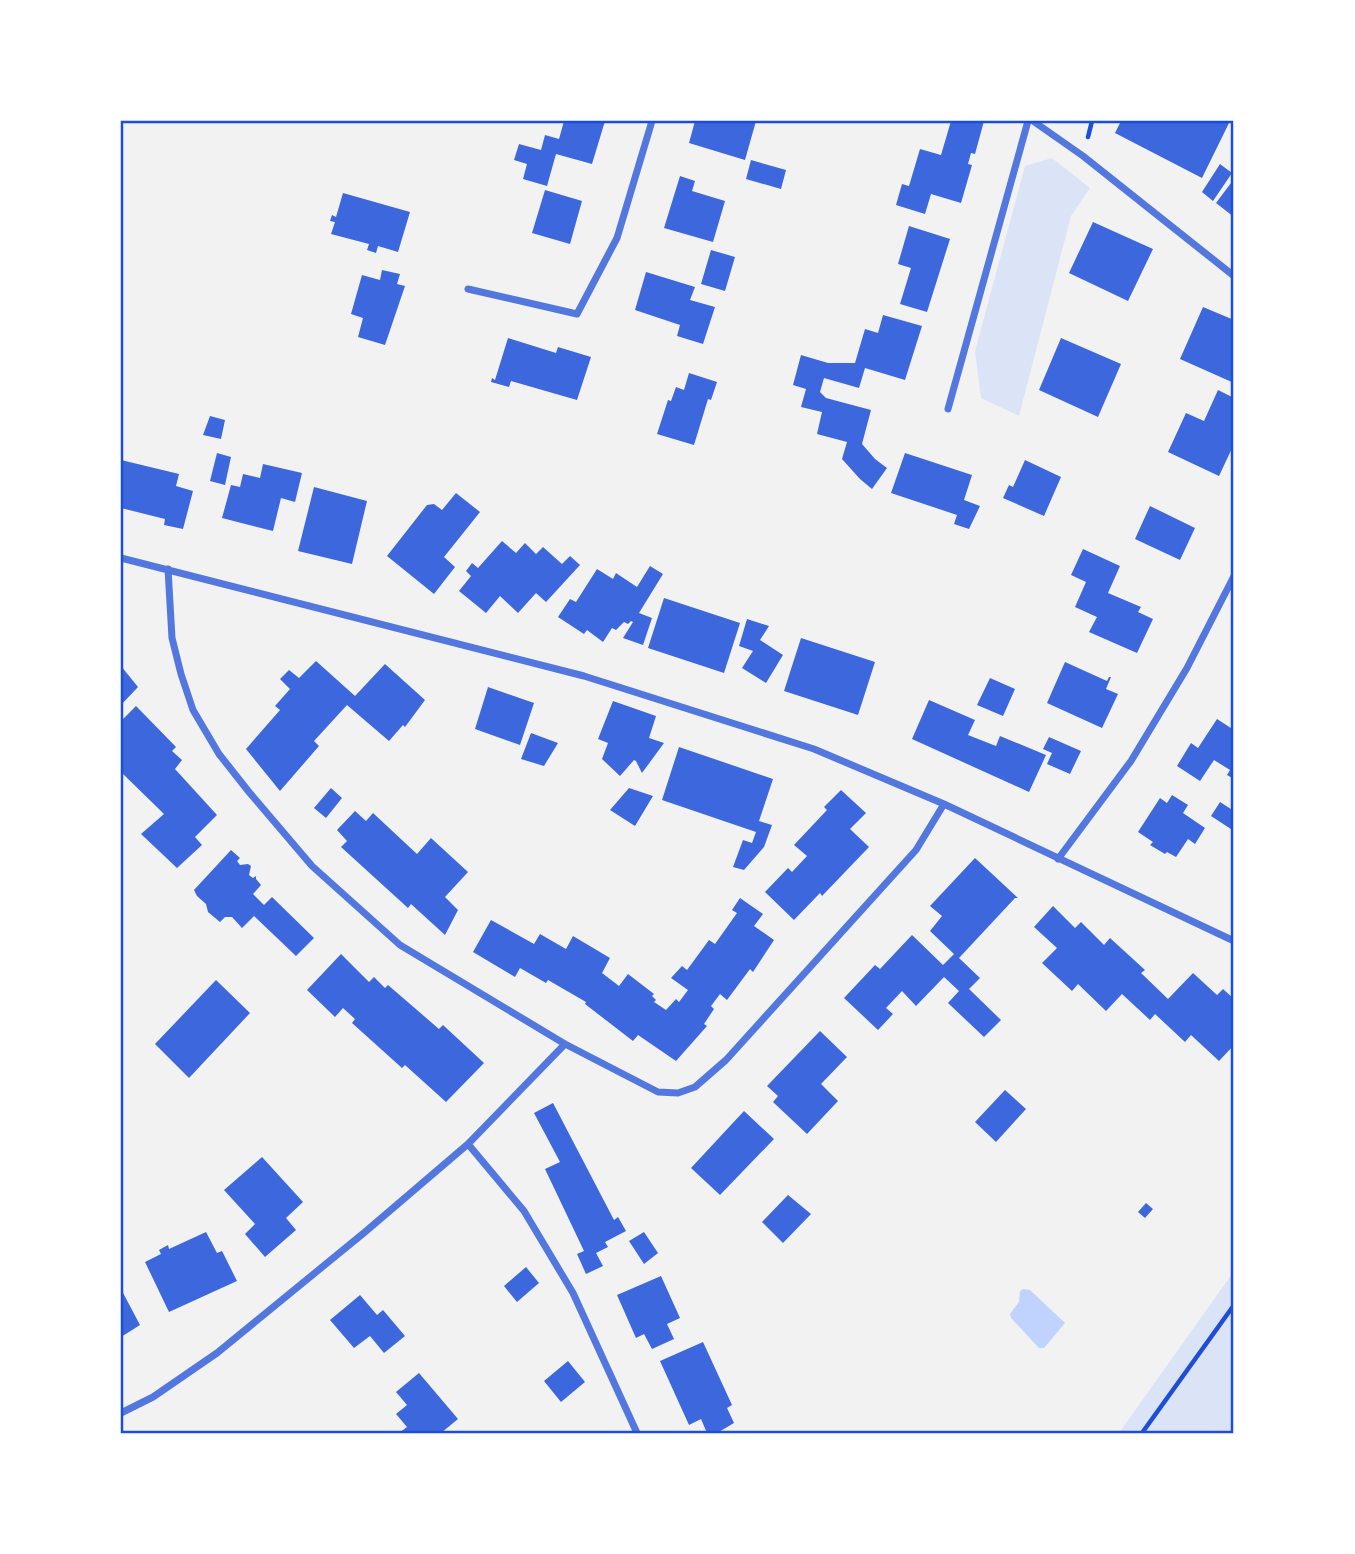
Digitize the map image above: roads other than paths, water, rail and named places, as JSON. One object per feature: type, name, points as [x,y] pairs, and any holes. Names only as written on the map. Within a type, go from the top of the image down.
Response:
[{"type":"street","points":[[468,289],[577,314],[617,238],[652,121]]},
{"type":"street","points":[[948,409],[1028,121]]},
{"type":"street","points":[[1034,121],[1234,276]]},
{"type":"street","points":[[121,558],[597,680],[814,749],[944,804],[1234,941]]},
{"type":"street","points":[[168,569],[172,638],[193,710],[219,754],[312,866],[400,945],[565,1044],[658,1092],[678,1093],[695,1087],[726,1060],[916,850],[944,804]]},
{"type":"street","points":[[1058,859],[1130,761],[1187,668],[1234,576]]},
{"type":"street","points":[[121,1413],[153,1397],[217,1353],[365,1232],[468,1144],[565,1044]]},
{"type":"street","points":[[468,1144],[524,1211],[573,1293],[637,1433]]},
{"type":"water","points":[[1030,1290],[1065,1323],[1044,1348],[1039,1348],[1011,1318],[1010,1314],[1019,1302],[1020,1291]]}]
